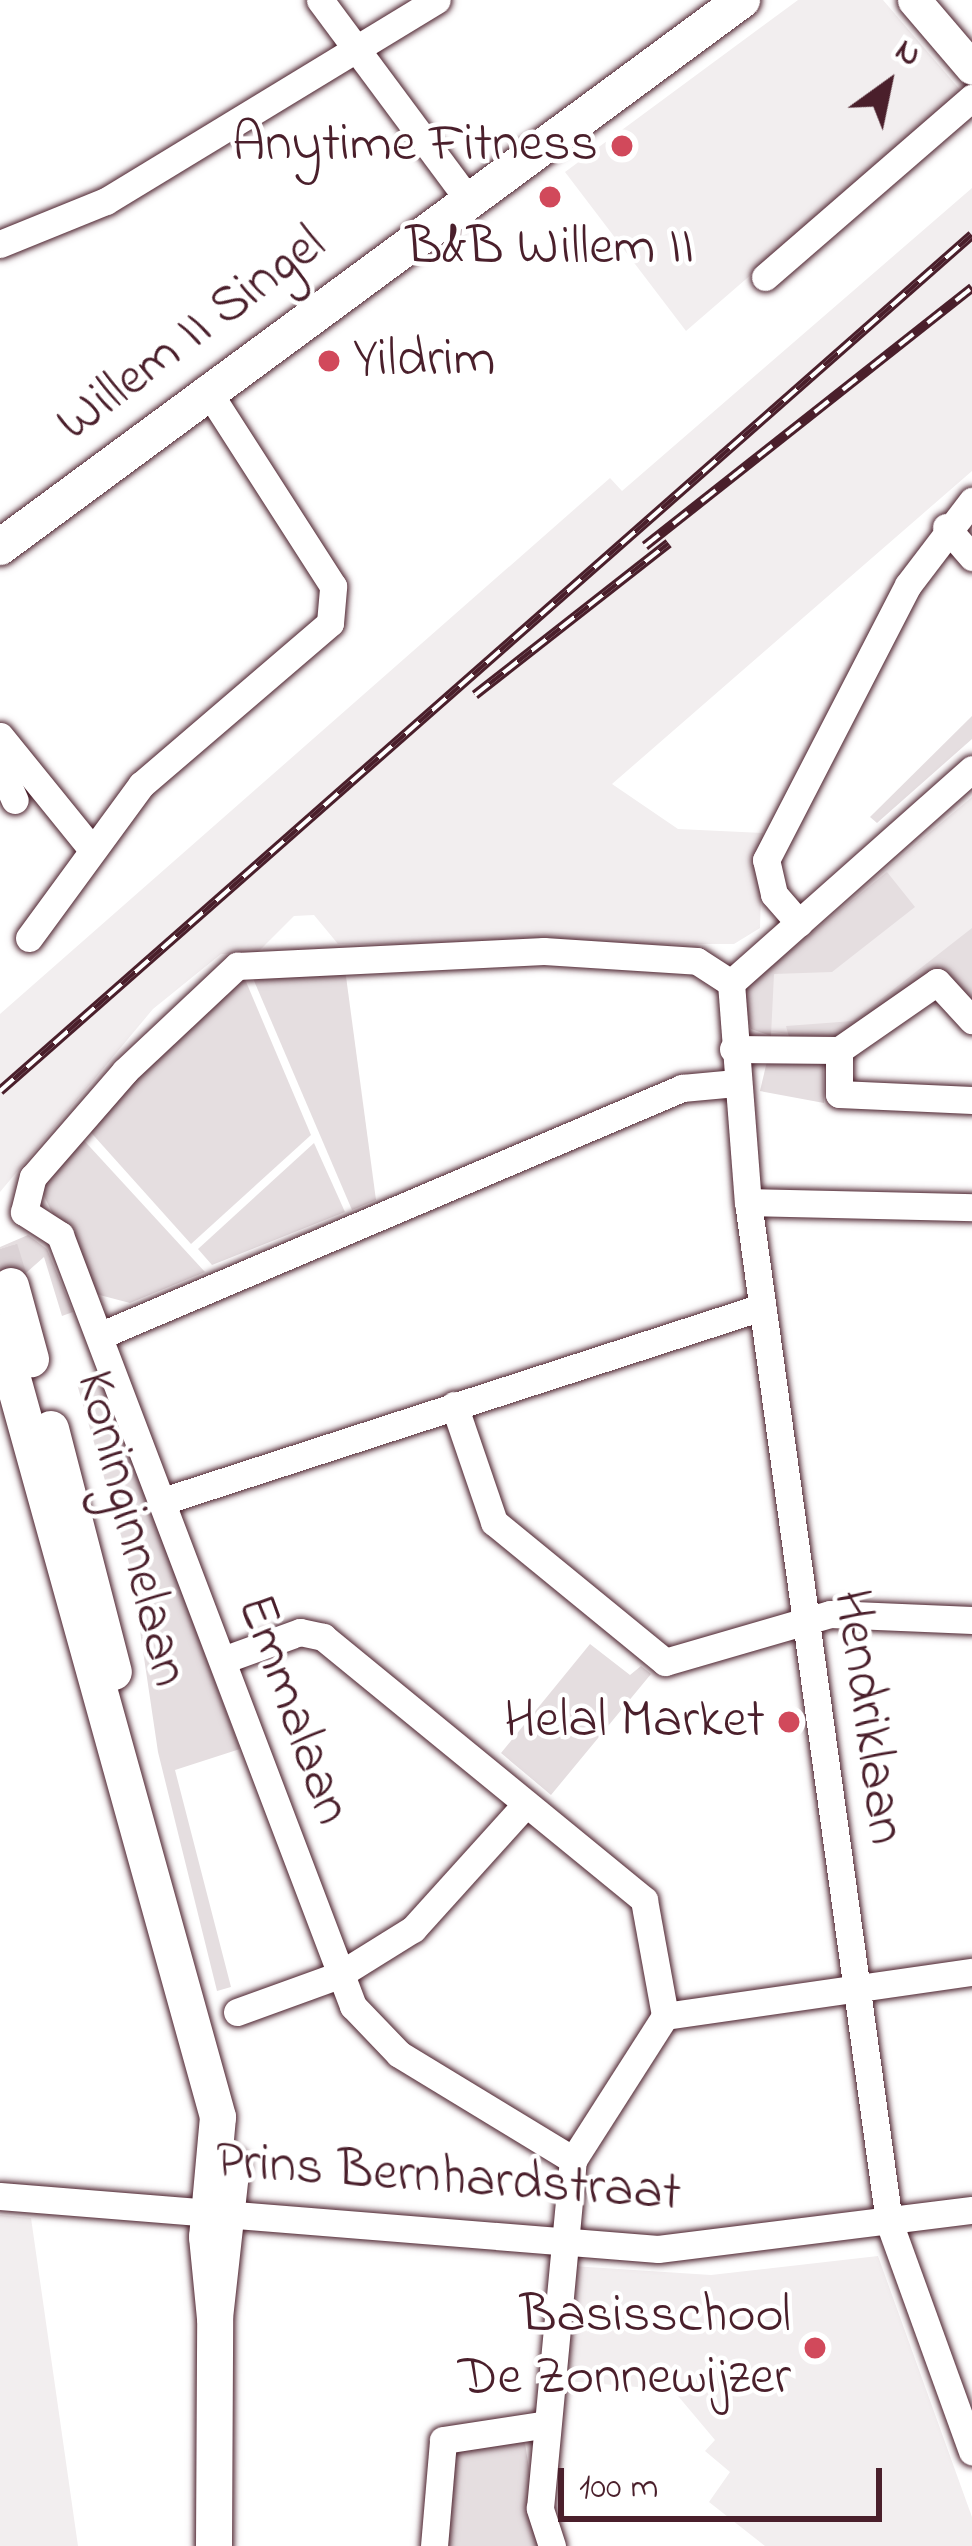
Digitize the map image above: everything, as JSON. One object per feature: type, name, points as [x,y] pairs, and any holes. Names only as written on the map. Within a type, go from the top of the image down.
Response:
[{"type":"main road","name":"Willem II Singel","points":[[0,547],[206,388],[742,0]]},
{"type":"main road","name":"Koninginnelaan","points":[[11,1286],[107,1627],[135,1800]]},
{"type":"main road","name":"Koninginnelaan","points":[[0,1332],[135,1800],[219,2123],[214,2546]]},
{"type":"street","points":[[320,0],[468,199]]},
{"type":"street","points":[[0,244],[106,201],[360,53],[437,0]]},
{"type":"street","points":[[914,0],[972,68]]},
{"type":"street","points":[[765,277],[972,98]]},
{"type":"street","points":[[29,938],[89,846],[141,785],[318,642],[336,601],[206,388]]},
{"type":"street","points":[[799,923],[774,894],[766,860],[946,527],[972,501]]},
{"type":"street","points":[[946,527],[972,557]]},
{"type":"street","points":[[0,736],[89,846]]},
{"type":"street","points":[[0,767],[15,800]]},
{"type":"street","points":[[0,1228],[24,1212],[33,1177],[77,1126],[237,966],[544,951],[697,961],[730,983],[972,769]]},
{"type":"street","points":[[733,1049],[839,1050],[937,982],[972,1020]]},
{"type":"street","name":"Hendriklaan","points":[[730,983],[748,1202],[889,2222],[972,2451]]},
{"type":"street","points":[[839,1050],[839,1094],[972,1100]]},
{"type":"street","points":[[99,1336],[682,1088],[736,1083]]},
{"type":"street","points":[[748,1202],[972,1207]]},
{"type":"street","name":"Emmalaan","points":[[24,1212],[60,1235],[339,1975],[399,2054],[573,2160]]},
{"type":"street","points":[[163,1501],[762,1306]]},
{"type":"street","points":[[454,1405],[494,1522],[665,1662],[803,1619],[972,1620]]},
{"type":"street","points":[[223,1660],[313,1632],[644,1900],[665,2016],[573,2160],[540,2508],[551,2546]]},
{"type":"street","points":[[237,2012],[339,1975],[440,1907],[526,1805]]},
{"type":"street","points":[[665,2016],[860,1992],[972,1972]]},
{"type":"street","name":"Prins Bernhardstraat","points":[[0,2196],[562,2245],[658,2249],[972,2210]]},
{"type":"street","points":[[434,2546],[443,2440],[547,2424]]},
{"type":"shaded area","points":[[798,0],[883,0],[962,92],[686,331],[565,172]]},
{"type":"shaded area","points":[[972,188],[972,471],[612,784],[678,829],[763,833],[760,928],[734,944],[338,944],[314,915],[294,916],[257,953],[221,954],[153,1009],[0,1192],[0,1014],[610,478],[622,491]]},
{"type":"shaded area","points":[[972,716],[972,739],[877,823],[870,817]]},
{"type":"shaded area","points":[[972,797],[972,1002],[950,980],[836,1040],[751,1029],[741,991]]},
{"type":"shaded area","points":[[887,872],[915,907],[832,972],[774,974],[771,1036],[751,1029],[741,991]]},
{"type":"shaded area","points":[[972,928],[972,1006],[951,982],[836,1040],[789,1037],[786,1026],[853,1021]]},
{"type":"shaded area","points":[[345,969],[376,1200],[352,1210],[252,976]]},
{"type":"shaded area","points":[[244,977],[311,1135],[191,1244],[86,1127],[205,999]]},
{"type":"shaded area","points":[[767,1061],[823,1064],[824,1103],[760,1091]]},
{"type":"shaded area","points":[[79,1135],[205,1272],[130,1303],[92,1293],[39,1186]]},
{"type":"shaded area","points":[[314,1143],[345,1212],[212,1265],[198,1249]]},
{"type":"shaded area","points":[[28,1235],[47,1249],[73,1312],[62,1316],[44,1257],[0,1296],[0,1247]]},
{"type":"shaded area","points":[[101,1377],[240,1749],[175,1770],[231,1987],[217,1991],[158,1752],[131,1570],[77,1384]]},
{"type":"shaded area","points":[[590,1644],[630,1675],[641,1666],[651,1674],[551,1795],[501,1753]]},
{"type":"shaded area","points":[[0,2215],[31,2218],[78,2546],[0,2546]]},
{"type":"shaded area","points":[[878,2256],[972,2517],[972,2546],[765,2546],[709,2502],[730,2472],[705,2451],[715,2440],[673,2390],[566,2381],[572,2266],[711,2275]]},
{"type":"shaded area","points":[[525,2443],[541,2546],[447,2546],[452,2444]]},
{"type":"tunnel","points":[[0,1249],[11,1286]]},
{"type":"railway","points":[[0,1091],[972,235]]},
{"type":"railway","points":[[645,546],[972,288]]},
{"type":"railway","points":[[475,695],[669,543]]},
{"type":"place","name":"Anytime Fitness","points":[[622,146]]},
{"type":"place","name":"B&B Willem II","points":[[550,197]]},
{"type":"place","name":"Yildrim","points":[[329,361]]},
{"type":"place","name":"Helal Market","points":[[789,1722]]},
{"type":"place","name":"Basisschool De Zonnewijzer","points":[[815,2348]]}]
